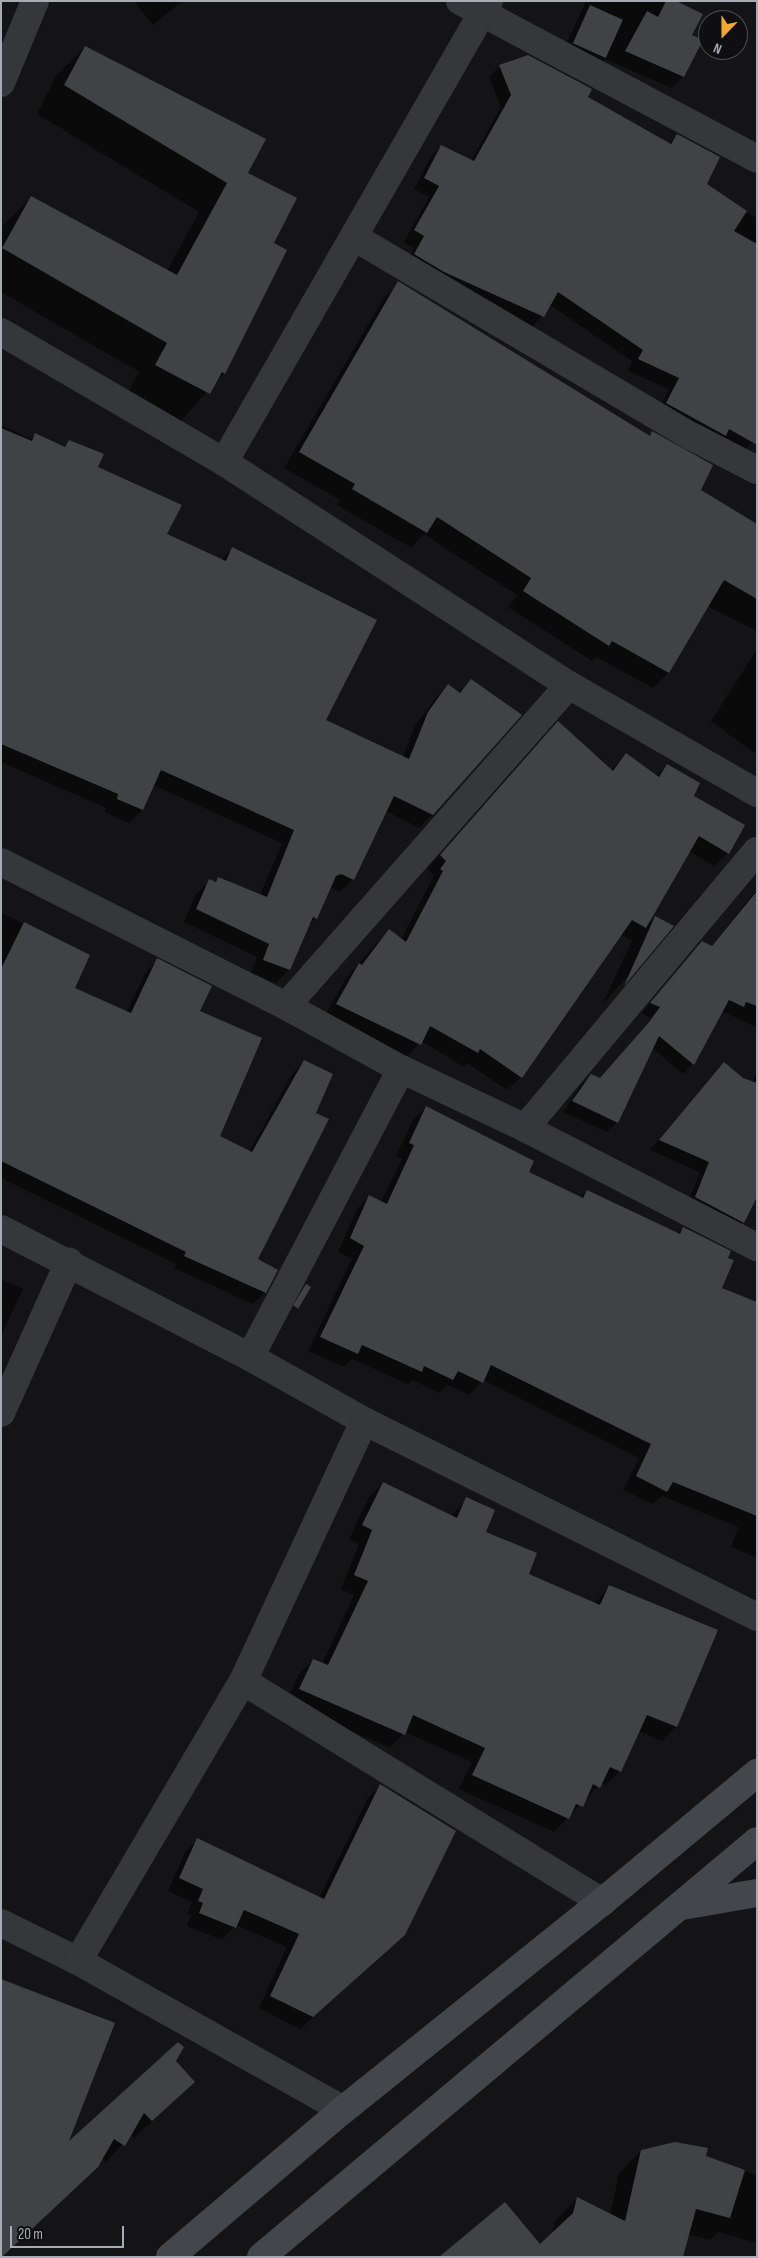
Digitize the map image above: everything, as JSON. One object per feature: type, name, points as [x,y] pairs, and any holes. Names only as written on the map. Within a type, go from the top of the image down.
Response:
[{"type":"main road","points":[[170,2257],[343,2110],[602,1902],[757,1773]]},
{"type":"main road","points":[[261,2257],[757,1841]]},
{"type":"main road","points":[[680,1906],[757,1893]]},
{"type":"street","points":[[1,83],[35,1]]},
{"type":"street","points":[[224,462],[354,237],[477,5],[757,159]]},
{"type":"street","points":[[354,237],[691,436],[757,470]]},
{"type":"street","points":[[1,332],[224,462],[569,685],[757,793]]},
{"type":"street","points":[[286,1006],[569,685]]},
{"type":"street","points":[[525,1128],[757,851]]},
{"type":"street","points":[[1,862],[286,1006],[401,1069],[525,1128],[757,1247]]},
{"type":"street","points":[[250,1357],[401,1069]]},
{"type":"street","points":[[1,1229],[250,1357],[364,1421],[757,1617]]},
{"type":"street","points":[[1,1413],[68,1262]]},
{"type":"street","points":[[78,1962],[243,1682],[364,1421]]},
{"type":"street","points":[[243,1682],[602,1902]]},
{"type":"street","points":[[1,1923],[78,1962],[343,2110]]},
{"type":"building","points":[[666,1],[676,1],[698,12],[698,24],[692,35],[698,38],[698,50],[684,77],[625,51],[647,11],[658,17]]},
{"type":"building","points":[[590,5],[623,20],[606,58],[573,43]]},
{"type":"building","points":[[85,46],[266,139],[248,173],[297,198],[274,243],[287,250],[225,374],[222,372],[210,394],[155,365],[167,343],[2,248],[31,196],[177,275],[227,183],[64,85]]},
{"type":"building","points":[[528,55],[592,89],[588,97],[671,144],[677,134],[720,157],[707,184],[747,211],[734,231],[757,244],[757,445],[729,429],[726,436],[666,403],[679,378],[638,359],[643,350],[558,292],[544,317],[444,272],[414,254],[424,236],[414,230],[439,186],[424,178],[441,145],[474,161],[511,95],[499,65]]},
{"type":"building","points":[[398,281],[650,436],[652,431],[713,465],[701,490],[757,524],[757,599],[724,580],[669,673],[612,641],[609,646],[523,591],[531,578],[437,517],[427,533],[352,489],[355,484],[299,452]]},
{"type":"building","points":[[1,428],[32,441],[35,433],[65,447],[69,440],[104,454],[98,467],[182,505],[167,534],[226,561],[232,547],[377,620],[326,720],[409,759],[428,712],[448,684],[460,693],[471,679],[522,715],[433,815],[394,796],[354,880],[341,874],[336,876],[317,919],[313,917],[290,970],[263,960],[269,944],[196,909],[209,879],[216,882],[218,877],[267,897],[294,830],[161,770],[143,810],[117,799],[118,794],[1,744]]},
{"type":"building","points":[[558,721],[613,771],[626,753],[659,777],[667,764],[700,783],[694,796],[745,825],[729,854],[699,836],[646,928],[632,920],[522,1078],[480,1049],[478,1053],[430,1026],[421,1045],[336,1004],[359,963],[362,965],[389,929],[406,942],[443,871],[440,869],[446,861],[440,855]]},
{"type":"building","points":[[757,891],[757,1006],[746,1002],[744,1007],[729,1000],[694,1065],[659,1036],[618,1123],[572,1101],[591,1074],[600,1078],[649,1022],[660,1007],[650,1003],[702,941],[712,946]]},
{"type":"building","points":[[655,916],[674,926],[624,986]]},
{"type":"building","points":[[24,922],[90,955],[75,988],[131,1013],[157,958],[212,986],[200,1011],[262,1038],[220,1136],[252,1152],[304,1060],[333,1074],[316,1113],[329,1119],[258,1259],[278,1270],[266,1293],[184,1256],[186,1252],[1,1161],[1,969]]},
{"type":"building","points":[[724,1062],[743,1078],[757,1083],[757,1197],[744,1223],[695,1197],[709,1162],[659,1140]]},
{"type":"building","points":[[426,1106],[534,1161],[529,1172],[583,1198],[587,1190],[680,1234],[683,1227],[731,1251],[728,1258],[734,1260],[722,1288],[757,1302],[757,1516],[673,1482],[667,1492],[636,1476],[651,1444],[491,1365],[483,1383],[458,1371],[453,1380],[424,1366],[422,1372],[362,1345],[358,1354],[320,1337],[364,1246],[350,1238],[369,1195],[387,1204],[414,1145],[409,1143]]},
{"type":"building","points":[[306,1284],[311,1287],[298,1309],[293,1305]]},
{"type":"building","points":[[383,1482],[457,1518],[466,1497],[495,1510],[486,1532],[537,1553],[529,1574],[600,1605],[609,1585],[718,1630],[677,1727],[647,1715],[621,1772],[610,1767],[600,1788],[593,1784],[583,1807],[576,1804],[569,1819],[472,1775],[485,1748],[413,1715],[405,1735],[299,1689],[313,1659],[328,1665],[368,1581],[354,1575],[372,1530],[362,1525]]},
{"type":"building","points":[[380,1784],[456,1831],[405,1935],[313,2017],[270,1996],[299,1934],[244,1910],[236,1928],[199,1913],[203,1903],[198,1901],[203,1889],[179,1878],[197,1838],[324,1899]]},
{"type":"building","points":[[1,1979],[115,2023],[69,2141],[178,2042],[184,2047],[176,2061],[195,2082],[152,2121],[144,2113],[125,2146],[114,2139],[98,2167],[2,2257]]},
{"type":"building","points":[[675,2142],[708,2148],[706,2156],[745,2170],[730,2218],[696,2209],[683,2257],[439,2257],[505,2202],[540,2244],[573,2213],[577,2197],[625,2221],[641,2150]]}]
